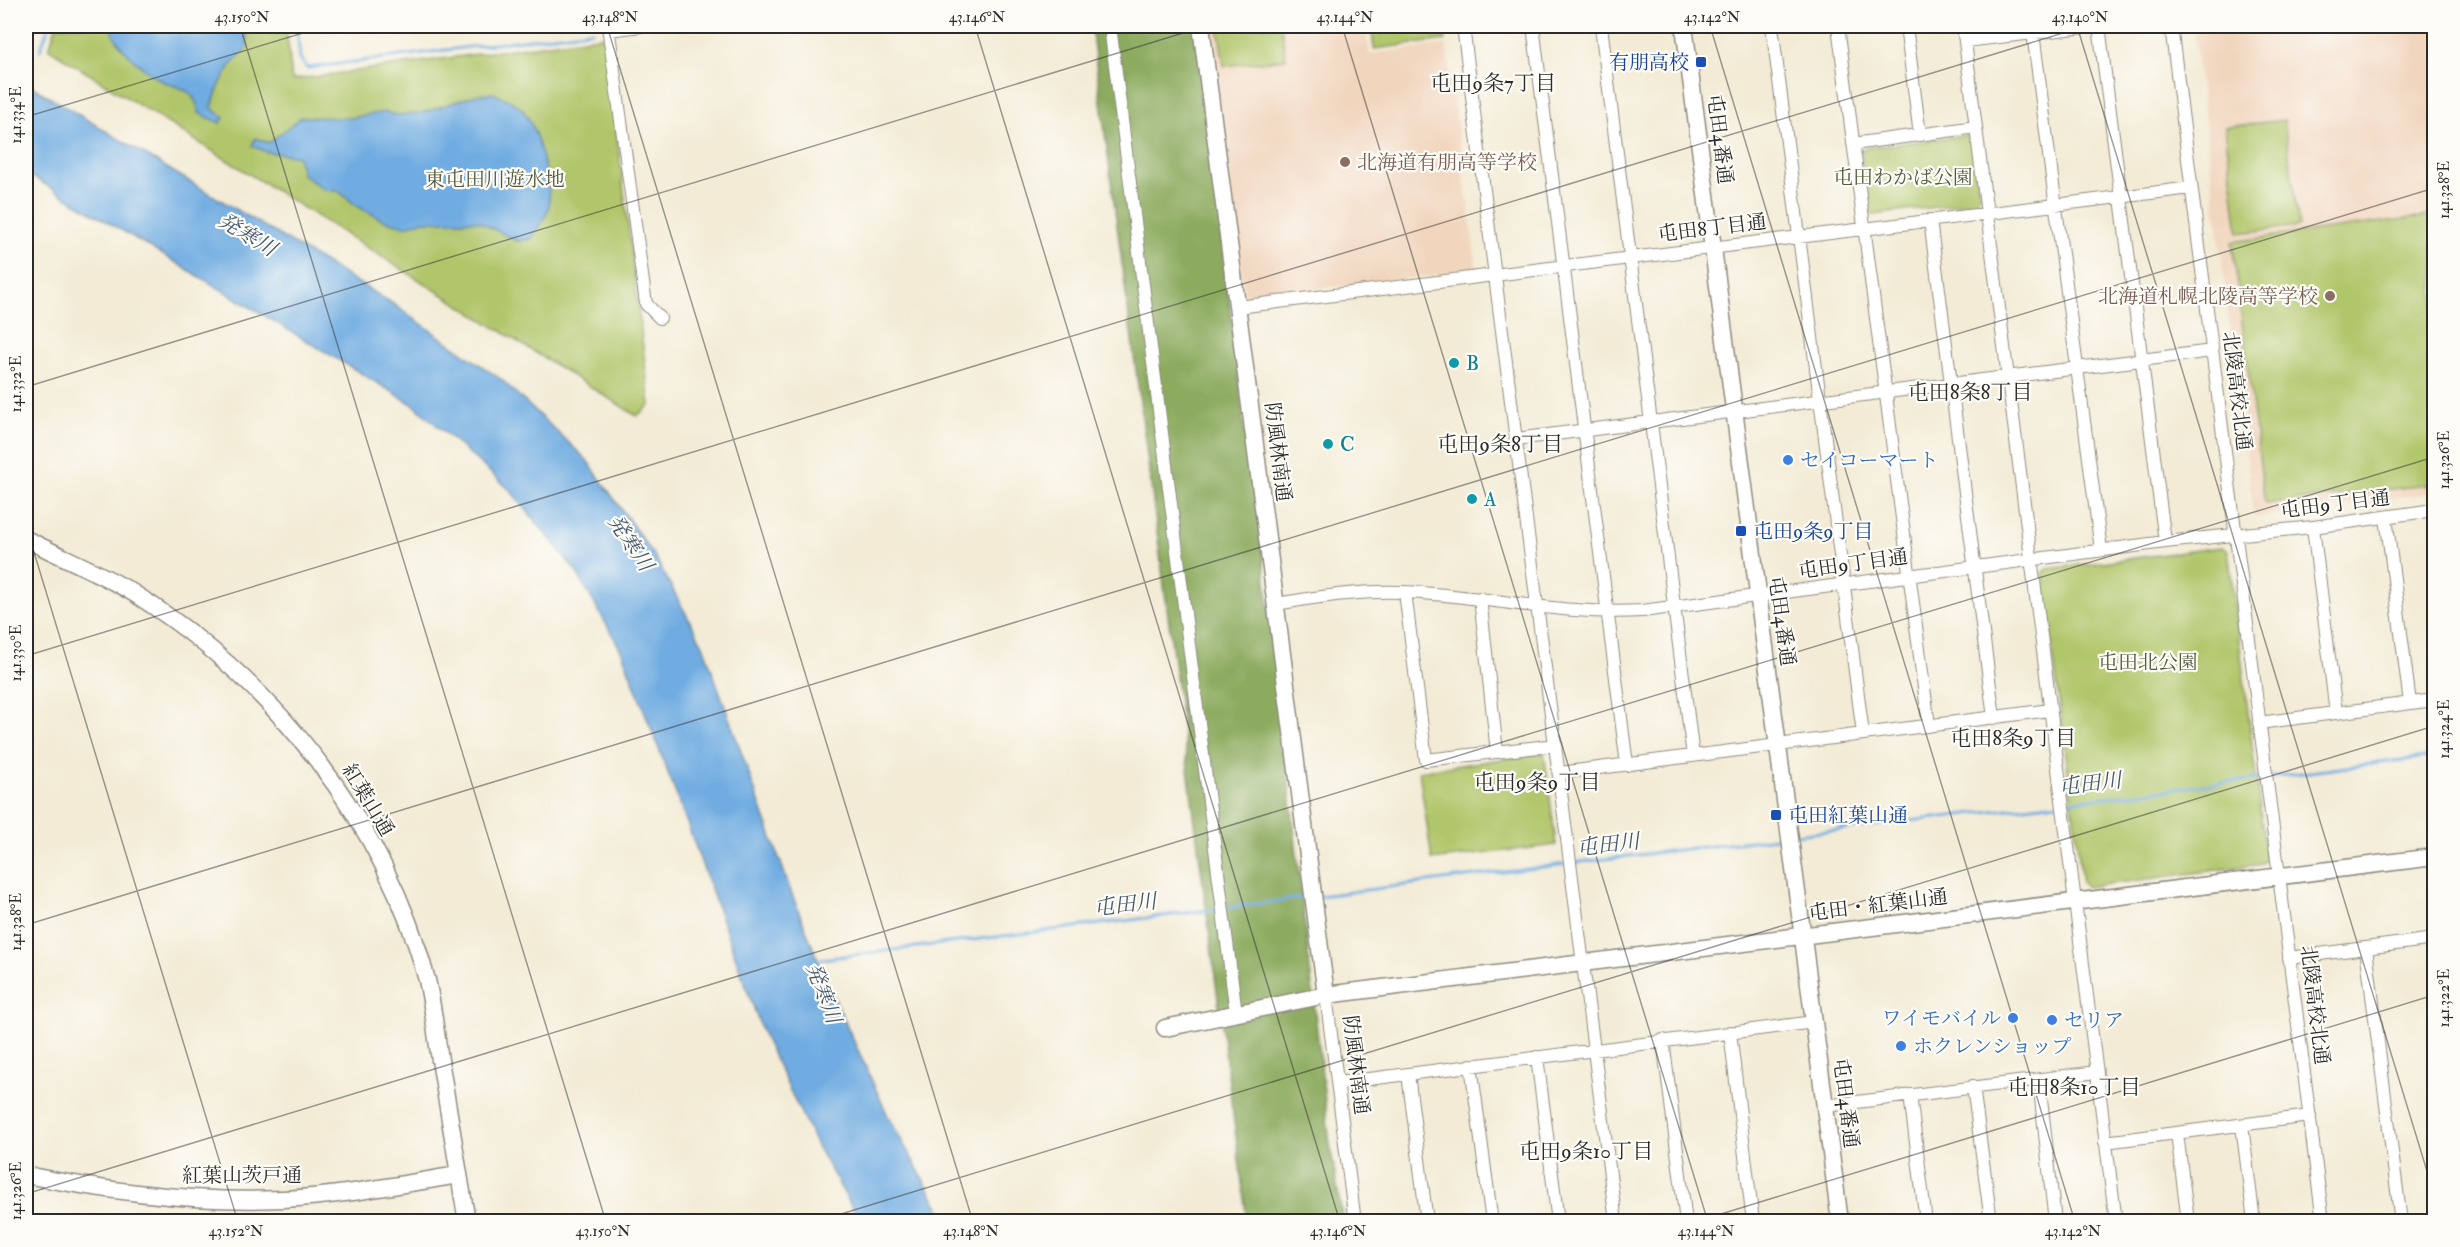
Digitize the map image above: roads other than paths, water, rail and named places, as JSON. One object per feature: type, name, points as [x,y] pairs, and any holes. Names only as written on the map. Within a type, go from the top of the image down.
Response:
[{"type":"street","points":[[641,26],[609,28],[646,304],[660,318]]},
{"type":"street","points":[[1110,26],[1236,1013]]},
{"type":"street","name":"防風林南通","points":[[1201,26],[1355,1221]]},
{"type":"street","points":[[1463,26],[1616,1221]]},
{"type":"street","points":[[1533,26],[1627,765]]},
{"type":"street","points":[[1601,26],[1693,756]]},
{"type":"street","name":"屯田4番通","points":[[1684,26],[1840,1221]]},
{"type":"street","points":[[1772,26],[1863,735]]},
{"type":"street","points":[[1838,26],[1929,726]]},
{"type":"street","points":[[1906,26],[1920,135]]},
{"type":"street","points":[[1963,26],[2116,1221]]},
{"type":"street","points":[[1965,41],[2093,26]]},
{"type":"street","points":[[2099,26],[2165,542]]},
{"type":"street","name":"北陵高校北通","points":[[2171,26],[2323,1221]]},
{"type":"street","points":[[2033,33],[2101,550]]},
{"type":"street","points":[[1853,144],[1976,127]]},
{"type":"street","name":"屯田8丁目通","points":[[1238,307],[2192,188]]},
{"type":"street","points":[[1930,220],[1994,718]]},
{"type":"street","points":[[1516,440],[2212,351]]},
{"type":"street","name":"屯田9丁目通","points":[[1276,604],[1332,595],[1405,592],[1480,598],[1538,608],[1609,613],[1675,607],[2101,550],[2313,527],[2434,510]]},
{"type":"street","points":[[2386,517],[2409,703]]},
{"type":"street","points":[[2313,527],[2336,713]]},
{"type":"street","name":"紅葉山通","points":[[26,539],[134,594],[204,642],[267,701],[326,771],[351,807],[382,863],[411,928],[427,981],[467,1221]]},
{"type":"street","points":[[1405,592],[1426,760],[1556,745]]},
{"type":"street","points":[[1480,598],[1497,752]]},
{"type":"street","points":[[2259,723],[2434,700]]},
{"type":"street","points":[[1560,773],[2050,711]]},
{"type":"street","name":"屯田・紅葉山通","points":[[1164,1028],[1326,995],[2434,857]]},
{"type":"street","points":[[2289,958],[2434,939]]},
{"type":"street","points":[[2366,948],[2401,1221]]},
{"type":"street","points":[[1338,1083],[1814,1022]]},
{"type":"street","points":[[1730,1032],[1753,1221]]},
{"type":"street","points":[[1663,1040],[1686,1221]]},
{"type":"street","points":[[1537,1057],[1558,1221]]},
{"type":"street","points":[[1472,1065],[1492,1221]]},
{"type":"street","points":[[1825,1106],[2097,1072]]},
{"type":"street","points":[[1408,1074],[1427,1221]]},
{"type":"street","points":[[2039,1081],[2055,1221]]},
{"type":"street","points":[[1973,1086],[1991,1221]]},
{"type":"street","points":[[1910,1095],[1926,1221]]},
{"type":"street","points":[[2105,1142],[2310,1116]]},
{"type":"street","points":[[2242,1125],[2254,1221]]},
{"type":"street","points":[[2177,1133],[2188,1221]]},
{"type":"street","name":"紅葉山茨戸通","points":[[26,1175],[145,1194],[273,1199],[368,1189],[459,1175]]},
{"type":"water","points":[[112,26],[245,26],[248,48],[230,67],[214,100],[212,108],[224,118],[220,123],[199,113],[194,99],[188,92],[162,81],[139,65],[118,41]]},
{"type":"water","name":"発寒川","points":[[26,83],[390,302],[502,380],[586,459],[655,557],[703,645],[793,897],[826,980],[889,1118],[947,1221],[860,1221],[817,1146],[765,1039],[622,652],[576,571],[510,490],[414,405],[26,173]]},
{"type":"water","points":[[493,93],[522,109],[535,132],[543,158],[549,206],[544,219],[531,239],[517,241],[478,221],[423,221],[405,226],[383,220],[357,206],[338,191],[325,190],[302,174],[298,156],[267,152],[252,146],[255,138],[269,143],[301,117],[351,118],[384,112],[396,115],[422,113],[476,95]]},
{"type":"waterway","points":[[40,50],[49,26]]},
{"type":"waterway","points":[[297,26],[300,58],[307,68],[592,31]]},
{"type":"waterway","name":"屯田川","points":[[2270,777],[2434,756]]},
{"type":"waterway","name":"屯田川","points":[[2064,802],[2263,778]]},
{"type":"waterway","name":"屯田川","points":[[1796,835],[2058,803]]},
{"type":"waterway","name":"屯田川","points":[[1573,863],[1784,837]]},
{"type":"waterway","name":"屯田川","points":[[1320,896],[1566,864]]},
{"type":"waterway","name":"屯田川","points":[[1225,908],[1308,897]]},
{"type":"waterway","name":"屯田川","points":[[814,960],[1218,909]]},
{"type":"place","name":"有朋高校","points":[[1701,62]]},
{"type":"place","name":"北海道有朋高等学校","points":[[1345,162]]},
{"type":"place","name":"北海道札幌北陵高等学校","points":[[2330,296]]},
{"type":"place","name":"B","points":[[1454,363]]},
{"type":"place","name":"C","points":[[1328,444]]},
{"type":"place","name":"セイコーマート","points":[[1788,460]]},
{"type":"place","name":"A","points":[[1472,499]]},
{"type":"place","name":"屯田9条9丁目","points":[[1741,531]]},
{"type":"place","name":"屯田紅葉山通","points":[[1776,815]]},
{"type":"place","name":"ワイモバイル","points":[[2013,1018]]},
{"type":"place","name":"セリア","points":[[2052,1020]]},
{"type":"place","name":"ホクレンショップ","points":[[1901,1046]]},
{"type":"district","name":"屯田9条7丁目","points":[[1493,83]]},
{"type":"district","name":"屯田8条8丁目","points":[[1970,392]]},
{"type":"district","name":"屯田9条8丁目","points":[[1500,444]]},
{"type":"district","name":"屯田8条9丁目","points":[[2013,738]]},
{"type":"district","name":"屯田9条9丁目","points":[[1537,782]]},
{"type":"district","name":"屯田8条10丁目","points":[[2074,1087]]},
{"type":"district","name":"屯田9条10丁目","points":[[1586,1151]]},
{"type":"park label","name":"屯田わかば公園","points":[[1903,177]]},
{"type":"park label","name":"東屯田川遊水地","points":[[495,179]]},
{"type":"park label","name":"屯田北公園","points":[[2148,662]]}]
